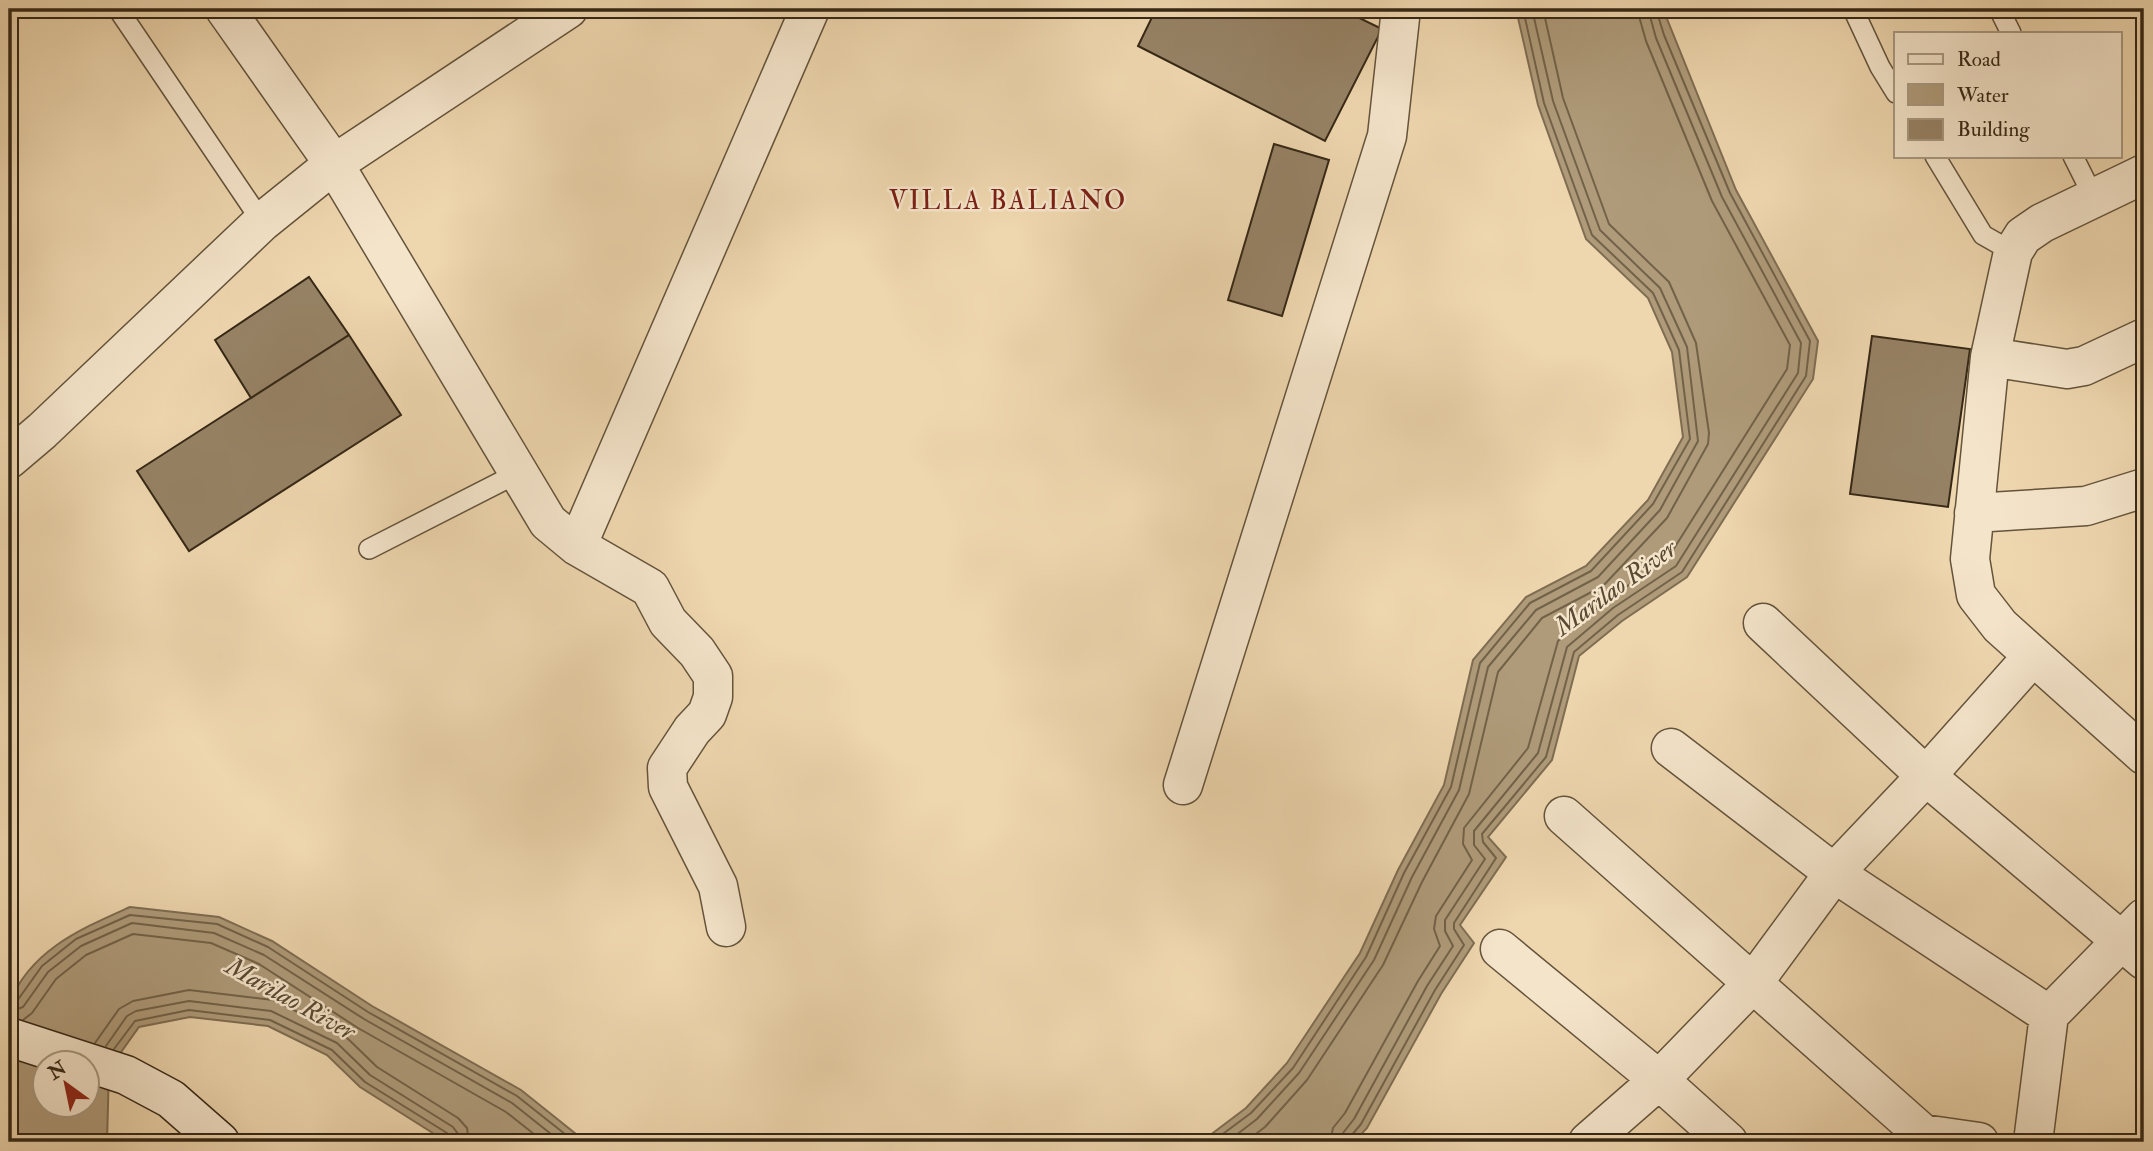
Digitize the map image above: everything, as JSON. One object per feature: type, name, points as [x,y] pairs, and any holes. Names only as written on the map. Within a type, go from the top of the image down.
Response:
[{"type":"street","points":[[225,9],[334,164],[548,522],[577,546],[650,588],[668,622],[697,652],[713,676],[713,697],[707,714],[692,730],[667,768],[668,788],[718,886],[726,927]]},
{"type":"street","points":[[9,459],[42,431],[262,222],[334,164],[568,9]]},
{"type":"street","points":[[577,546],[810,9]]},
{"type":"street","points":[[1182,785],[1387,136],[1400,18],[1398,9]]},
{"type":"street","points":[[2144,174],[2042,223],[2023,236],[2013,252],[1990,357],[1970,559],[1976,595],[2000,626],[2144,755]]},
{"type":"street","points":[[1990,357],[2067,369],[2084,366],[2144,338]]},
{"type":"street","points":[[1974,513],[2086,506],[2144,488]]},
{"type":"street","points":[[1763,623],[1926,776],[2137,940],[2049,1015],[2033,1142]]},
{"type":"street","points":[[1588,1142],[1659,1080],[1752,983],[1834,873],[1926,776],[2033,656]]},
{"type":"street","points":[[1671,748],[1834,873],[2049,1015]]},
{"type":"street","points":[[1564,816],[1923,1134],[1979,1142]]},
{"type":"street","points":[[1500,949],[1659,1080],[1728,1142]]},
{"type":"street","points":[[9,1037],[126,1075],[171,1100],[220,1142]]},
{"type":"lane","points":[[118,9],[262,222]]},
{"type":"lane","points":[[1853,9],[1880,67],[1894,90]]},
{"type":"lane","points":[[1999,9],[2010,32]]},
{"type":"lane","points":[[1936,158],[1983,235],[2013,252]]},
{"type":"lane","points":[[2074,158],[2094,198]]},
{"type":"lane","points":[[369,549],[520,472]]},
{"type":"water","name":"Marilao River","points":[[1516,9],[1663,9],[1736,190],[1818,341],[1813,379],[1687,577],[1622,621],[1579,656],[1552,760],[1488,837],[1506,857],[1460,925],[1474,943],[1441,994],[1367,1128],[1354,1142],[1201,1142],[1246,1108],[1287,1063],[1360,953],[1398,870],[1444,785],[1473,660],[1526,597],[1586,566],[1648,500],[1683,437],[1672,352],[1648,298],[1586,239],[1538,105]]},
{"type":"water","name":"Marilao River","points":[[130,907],[219,917],[272,941],[372,1006],[521,1090],[586,1142],[447,1142],[360,1087],[327,1055],[268,1026],[190,1017],[139,1027],[109,1069],[107,1142],[9,1142],[9,1004],[30,969],[44,955],[76,933]]},
{"type":"building","points":[[920,9],[944,9],[940,17]]},
{"type":"building","points":[[1156,9],[1341,9],[1382,29],[1325,141],[1138,46]]},
{"type":"building","points":[[1274,144],[1329,160],[1282,316],[1228,300]]},
{"type":"building","points":[[309,277],[349,335],[251,398],[215,340]]},
{"type":"building","points":[[349,335],[401,415],[189,551],[137,471]]},
{"type":"building","points":[[1872,336],[1970,349],[1948,507],[1850,494]]},
{"type":"district","name":"VILLA BALIANO","points":[[1008,200]]}]
